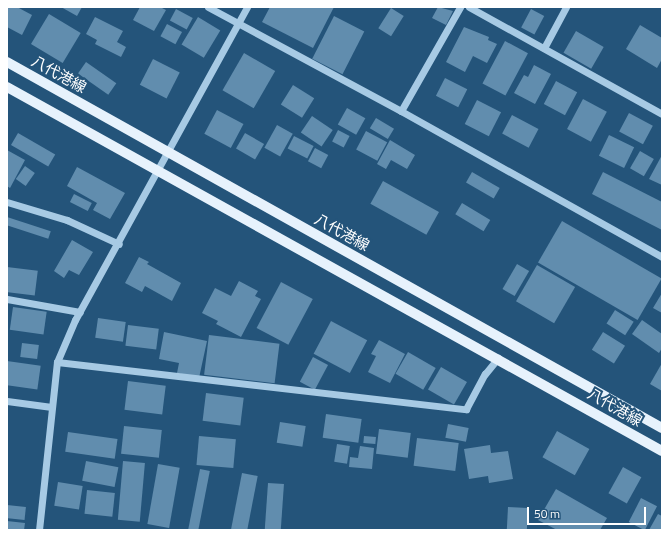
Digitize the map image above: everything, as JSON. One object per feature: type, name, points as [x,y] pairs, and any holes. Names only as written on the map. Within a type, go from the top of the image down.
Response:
[{"type":"main road","name":"八代港線","points":[[7,62],[662,428]]},
{"type":"main road","name":"八代港線","points":[[7,87],[498,358],[662,451]]},
{"type":"street","points":[[208,7],[401,111],[662,257]]},
{"type":"street","points":[[39,530],[57,362],[80,312],[119,244],[156,170],[247,7]]},
{"type":"street","points":[[401,111],[460,7]]},
{"type":"street","points":[[469,7],[662,114]]},
{"type":"street","points":[[544,48],[566,7]]},
{"type":"street","points":[[7,202],[67,220],[119,244]]},
{"type":"street","points":[[7,299],[80,312]]},
{"type":"street","points":[[57,362],[466,409],[485,374],[498,358]]},
{"type":"street","points":[[7,401],[52,407]]},
{"type":"building","points":[[7,7],[17,7],[32,15],[22,35],[7,27]]},
{"type":"building","points":[[61,7],[82,7],[77,16]]},
{"type":"building","points":[[140,7],[160,7],[166,10],[154,31],[133,20]]},
{"type":"building","points":[[270,7],[334,7],[313,48],[262,22]]},
{"type":"building","points":[[438,7],[453,11],[446,25],[432,18]]},
{"type":"building","points":[[391,8],[404,16],[391,36],[378,28]]},
{"type":"building","points":[[176,9],[193,18],[187,29],[170,20]]},
{"type":"building","points":[[531,9],[544,16],[534,35],[521,28]]},
{"type":"building","points":[[49,14],[81,33],[63,63],[31,44]]},
{"type":"building","points":[[334,16],[364,31],[343,74],[312,59]]},
{"type":"building","points":[[95,17],[123,31],[117,42],[126,47],[121,57],[95,44],[97,40],[86,34]]},
{"type":"building","points":[[198,17],[220,30],[204,58],[182,44]]},
{"type":"building","points":[[167,24],[182,32],[175,44],[160,36]]},
{"type":"building","points":[[640,25],[662,38],[662,59],[657,68],[626,49]]},
{"type":"building","points":[[464,27],[489,37],[488,40],[497,44],[487,63],[473,56],[465,72],[446,62]]},
{"type":"building","points":[[576,31],[604,47],[591,69],[564,53]]},
{"type":"building","points":[[505,41],[528,53],[505,96],[482,83]]},
{"type":"building","points":[[244,53],[275,71],[254,108],[222,90]]},
{"type":"building","points":[[153,59],[180,73],[167,98],[140,85]]},
{"type":"building","points":[[86,62],[116,83],[108,95],[78,73]]},
{"type":"building","points":[[534,65],[551,74],[535,104],[514,93],[524,75],[528,77]]},
{"type":"building","points":[[445,78],[467,89],[458,107],[436,96]]},
{"type":"building","points":[[556,81],[577,92],[565,115],[544,104]]},
{"type":"building","points":[[293,85],[314,98],[302,118],[281,105]]},
{"type":"building","points":[[583,99],[607,112],[591,142],[567,129]]},
{"type":"building","points":[[477,100],[501,112],[489,136],[465,124]]},
{"type":"building","points":[[347,108],[365,118],[356,135],[338,125]]},
{"type":"building","points":[[217,110],[243,124],[231,148],[204,134]]},
{"type":"building","points":[[629,113],[653,126],[643,144],[619,132]]},
{"type":"building","points":[[512,115],[538,129],[529,148],[502,134]]},
{"type":"building","points":[[312,116],[333,130],[322,147],[301,133]]},
{"type":"building","points":[[376,118],[394,129],[388,139],[370,128]]},
{"type":"building","points":[[277,125],[293,134],[280,156],[264,148]]},
{"type":"building","points":[[338,130],[350,136],[344,147],[332,142]]},
{"type":"building","points":[[366,131],[387,142],[377,161],[356,150]]},
{"type":"building","points":[[18,133],[55,154],[48,167],[11,145]]},
{"type":"building","points":[[245,133],[264,144],[255,160],[236,149]]},
{"type":"building","points":[[609,135],[634,147],[624,168],[599,156]]},
{"type":"building","points":[[294,136],[314,146],[307,158],[288,148]]},
{"type":"building","points":[[390,140],[415,155],[407,169],[391,160],[386,169],[377,164]]},
{"type":"building","points":[[315,148],[328,155],[321,168],[308,161]]},
{"type":"building","points":[[7,150],[25,160],[10,188],[7,186]]},
{"type":"building","points":[[640,151],[654,159],[644,176],[630,168]]},
{"type":"building","points":[[662,155],[662,185],[649,179]]},
{"type":"building","points":[[25,166],[35,173],[26,186],[16,179]]},
{"type":"building","points":[[77,167],[125,193],[110,219],[93,210],[97,203],[67,186]]},
{"type":"building","points":[[472,172],[500,188],[494,198],[466,182]]},
{"type":"building","points":[[603,172],[662,202],[662,230],[592,194]]},
{"type":"building","points":[[383,181],[439,212],[426,235],[370,204]]},
{"type":"building","points":[[74,194],[92,203],[88,211],[70,202]]},
{"type":"building","points":[[462,203],[490,220],[484,231],[455,214]]},
{"type":"building","points":[[7,217],[51,231],[48,239],[7,225]]},
{"type":"building","points":[[562,221],[662,279],[638,320],[538,263]]},
{"type":"building","points":[[72,240],[93,252],[79,275],[69,270],[64,278],[54,271]]},
{"type":"building","points":[[139,257],[149,262],[147,264],[181,283],[172,301],[145,286],[142,292],[125,283]]},
{"type":"building","points":[[517,264],[529,271],[515,296],[502,289]]},
{"type":"building","points":[[537,265],[575,287],[554,323],[516,301]]},
{"type":"building","points":[[7,267],[38,271],[35,296],[7,292]]},
{"type":"building","points":[[239,281],[258,291],[255,296],[261,299],[241,337],[216,324],[218,321],[202,313],[215,288],[231,296]]},
{"type":"building","points":[[281,282],[313,299],[288,345],[257,328]]},
{"type":"building","points":[[662,293],[662,313],[653,308]]},
{"type":"building","points":[[13,307],[47,312],[43,335],[10,330]]},
{"type":"building","points":[[615,310],[634,322],[625,335],[607,324]]},
{"type":"building","points":[[98,318],[126,322],[123,342],[95,338]]},
{"type":"building","points":[[642,320],[662,334],[662,348],[659,353],[632,334]]},
{"type":"building","points":[[331,321],[367,340],[350,373],[314,354]]},
{"type":"building","points":[[128,325],[159,329],[156,350],[125,346]]},
{"type":"building","points":[[164,332],[207,341],[199,378],[177,373],[179,363],[159,359]]},
{"type":"building","points":[[603,332],[625,346],[614,364],[592,350]]},
{"type":"building","points":[[209,335],[279,344],[275,383],[204,375]]},
{"type":"building","points":[[379,340],[405,354],[390,383],[368,372],[376,356],[371,354]]},
{"type":"building","points":[[22,343],[39,345],[37,359],[20,357]]},
{"type":"building","points":[[408,352],[436,368],[423,390],[396,374]]},
{"type":"building","points":[[313,357],[328,365],[315,390],[300,382]]},
{"type":"building","points":[[7,361],[41,366],[37,389],[7,385]]},
{"type":"building","points":[[662,363],[662,391],[650,384]]},
{"type":"building","points":[[441,367],[467,382],[454,405],[428,390]]},
{"type":"building","points":[[128,381],[166,386],[162,414],[124,410]]},
{"type":"building","points":[[206,393],[244,398],[240,425],[203,421]]},
{"type":"building","points":[[326,414],[362,419],[358,443],[323,438]]},
{"type":"building","points":[[280,422],[306,426],[302,447],[277,443]]},
{"type":"building","points":[[448,424],[469,428],[466,442],[445,438]]},
{"type":"building","points":[[124,426],[162,430],[159,458],[121,454]]},
{"type":"building","points":[[379,429],[411,433],[408,458],[376,454]]},
{"type":"building","points":[[557,431],[589,449],[575,475],[542,457]]},
{"type":"building","points":[[68,432],[118,439],[115,459],[65,452]]},
{"type":"building","points":[[199,436],[236,439],[233,468],[196,465]]},
{"type":"building","points":[[364,436],[376,437],[375,444],[363,443]]},
{"type":"building","points":[[417,438],[459,443],[455,471],[414,466]]},
{"type":"building","points":[[337,444],[350,446],[347,464],[334,462]]},
{"type":"building","points":[[490,445],[491,453],[508,451],[513,479],[489,483],[488,476],[469,479],[464,449]]},
{"type":"building","points":[[360,446],[374,448],[372,469],[349,467],[350,457],[358,458]]},
{"type":"building","points":[[86,461],[118,467],[115,487],[82,481]]},
{"type":"building","points":[[123,461],[145,463],[140,522],[118,520]]},
{"type":"building","points":[[158,464],[180,468],[169,528],[147,524]]},
{"type":"building","points":[[623,467],[641,477],[627,503],[608,493]]},
{"type":"building","points":[[200,469],[210,471],[198,530],[188,530]]},
{"type":"building","points":[[242,473],[258,476],[247,530],[231,530]]},
{"type":"building","points":[[58,482],[83,486],[79,510],[54,506]]},
{"type":"building","points":[[268,483],[284,484],[281,530],[265,530]]},
{"type":"building","points":[[556,489],[607,518],[600,530],[557,530],[538,520]]},
{"type":"building","points":[[87,490],[115,493],[112,517],[84,514]]},
{"type":"building","points":[[641,498],[657,506],[645,530],[629,522]]},
{"type":"building","points":[[7,505],[26,507],[25,520],[7,518]]},
{"type":"building","points":[[508,507],[528,508],[527,530],[507,530]]},
{"type":"building","points":[[658,514],[662,516],[662,530],[649,530]]},
{"type":"building","points":[[7,521],[25,523],[24,530],[7,530]]}]
